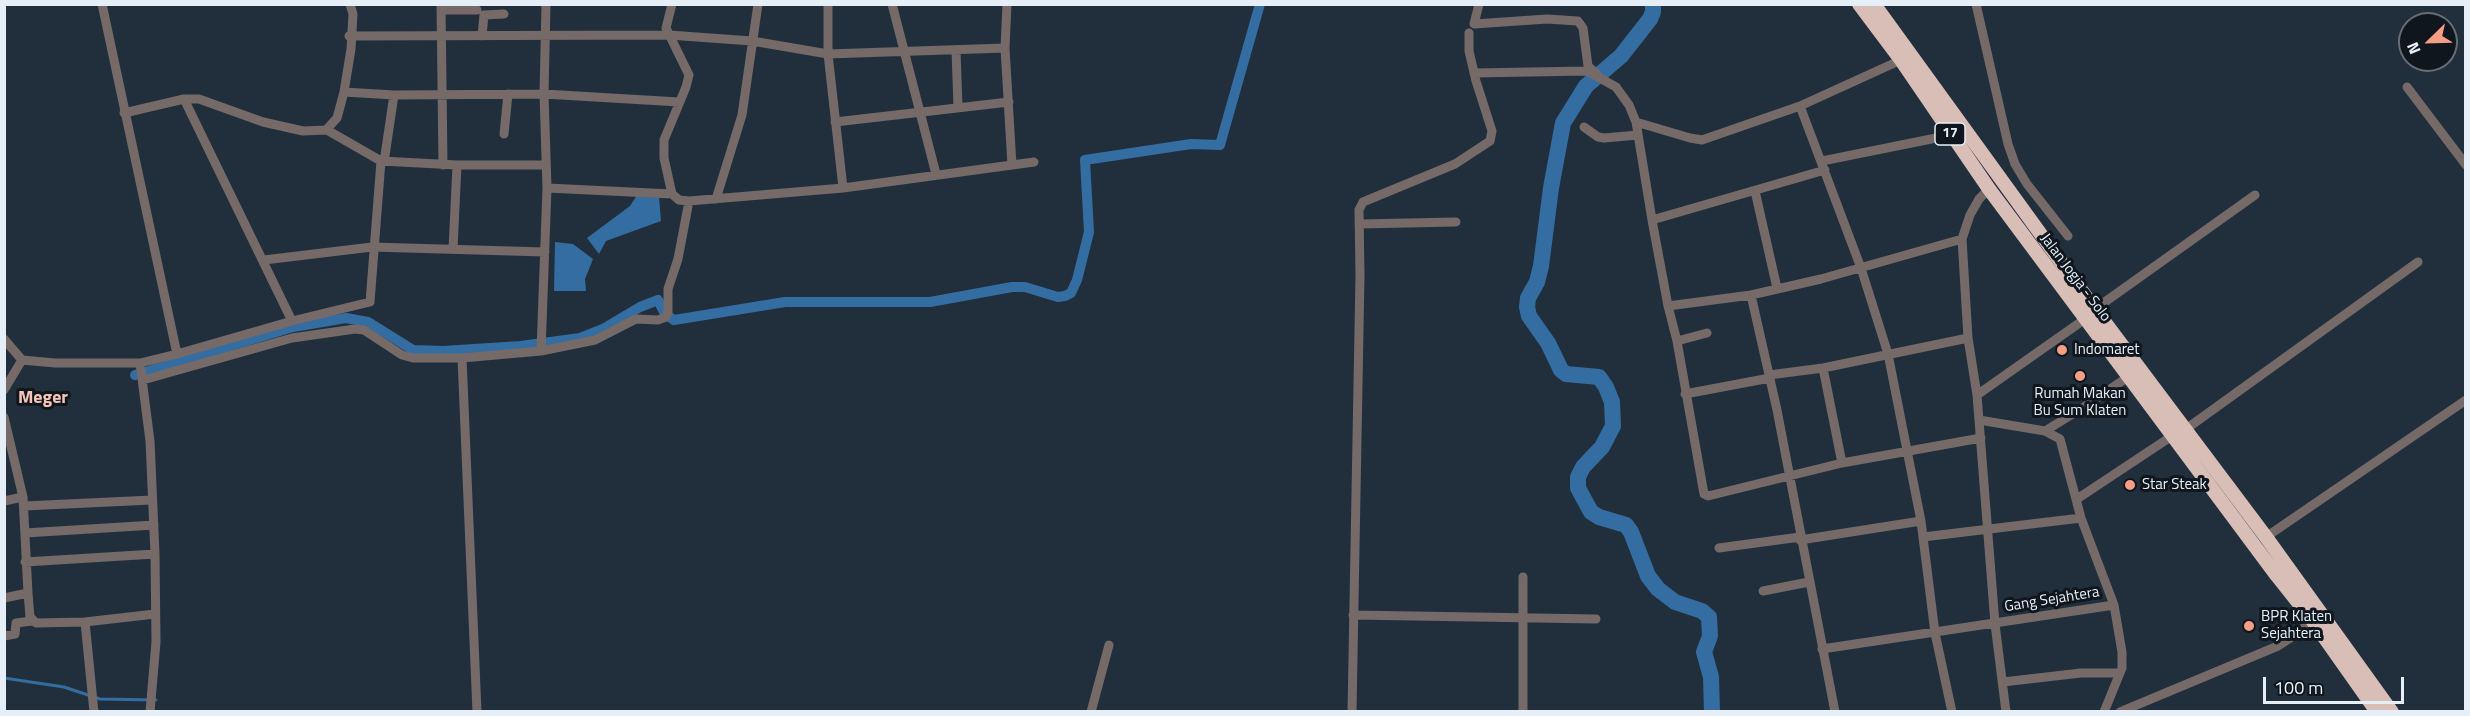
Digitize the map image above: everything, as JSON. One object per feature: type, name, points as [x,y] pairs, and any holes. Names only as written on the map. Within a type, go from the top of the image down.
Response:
[{"type":"highway","name":"Jalan Jogja - Solo","points":[[1859,4],[2043,262],[2090,314],[2186,429],[2392,711]]},
{"type":"highway","name":"17","points":[[1874,4],[2054,253]]},
{"type":"highway","name":"Jalan Jogja - Solo","points":[[2054,253],[2128,377],[2312,620],[2377,711]]},
{"type":"highway","points":[[2043,262],[2054,253]]},
{"type":"street","points":[[102,4],[177,354]]},
{"type":"street","points":[[327,130],[337,118],[344,92],[353,14],[350,4]]},
{"type":"street","points":[[541,351],[547,188],[544,94],[546,4]]},
{"type":"street","points":[[672,4],[667,22],[669,35],[689,75],[664,140],[664,158],[672,194]]},
{"type":"street","points":[[716,199],[742,115],[758,4]]},
{"type":"street","points":[[828,4],[828,54],[843,188]]},
{"type":"street","points":[[892,4],[936,174]]},
{"type":"street","points":[[1007,4],[1005,48],[1012,165]]},
{"type":"street","points":[[1479,4],[1474,24],[1547,19],[1578,21],[1583,28],[1588,66],[1593,74],[1616,87],[1629,105],[1636,122],[1652,220],[1677,341],[1704,494],[1708,496],[1788,475],[1906,450],[1981,438]]},
{"type":"street","points":[[1976,4],[2008,144],[2015,164],[2027,184],[2068,236]]},
{"type":"street","points":[[443,165],[441,7],[477,10]]},
{"type":"street","points":[[482,36],[484,15],[504,14]]},
{"type":"street","points":[[1352,711],[1359,210],[1363,202],[1455,164],[1490,141],[1492,131],[1474,73],[1469,51],[1469,33]]},
{"type":"street","points":[[351,36],[669,35],[752,41],[828,54],[1005,48]]},
{"type":"street","points":[[956,50],[958,107]]},
{"type":"street","points":[[1636,122],[1702,140],[1800,106],[1901,60]]},
{"type":"street","points":[[1474,73],[1593,74]]},
{"type":"street","points":[[2407,87],[2466,165]]},
{"type":"street","points":[[344,92],[544,94],[679,102]]},
{"type":"street","points":[[4,339],[22,360],[55,363],[140,363],[370,302],[382,161],[394,94]]},
{"type":"street","points":[[504,134],[508,94]]},
{"type":"street","points":[[124,113],[183,99],[206,100],[263,122],[303,131],[327,130],[382,161],[443,165],[545,165]]},
{"type":"street","points":[[183,99],[292,321]]},
{"type":"street","points":[[835,123],[1009,102]]},
{"type":"street","points":[[1800,106],[1861,268],[1888,354],[1921,521],[1935,633],[1952,711]]},
{"type":"street","points":[[1584,127],[1598,137],[1604,138],[1638,135]]},
{"type":"street","points":[[1652,220],[1755,192],[1823,166],[1951,135]]},
{"type":"street","points":[[547,188],[672,194],[680,200],[689,201],[843,188],[1034,162]]},
{"type":"street","points":[[453,249],[457,165]]},
{"type":"street","points":[[1989,189],[1979,199],[1970,215],[1962,239],[1968,338],[1977,395],[1995,624],[2006,711]]},
{"type":"street","points":[[1755,192],[1777,288]]},
{"type":"street","points":[[1977,395],[2255,195]]},
{"type":"street","points":[[143,380],[292,338],[356,329],[370,333],[394,351],[408,357],[462,358],[541,351],[595,340],[636,319],[658,320],[666,317],[668,312],[668,289],[678,259],[689,201]]},
{"type":"street","points":[[1359,224],[1456,222]]},
{"type":"street","points":[[1668,306],[1751,295],[1861,268],[1962,239]]},
{"type":"street","points":[[264,260],[373,247],[545,252]]},
{"type":"street","points":[[2186,429],[2418,262]]},
{"type":"street","points":[[1751,295],[1835,711]]},
{"type":"street","points":[[1677,341],[1707,333]]},
{"type":"street","points":[[1685,394],[1968,338]]},
{"type":"street","points":[[462,358],[477,711]]},
{"type":"street","points":[[4,390],[22,360]]},
{"type":"street","points":[[140,363],[150,441],[155,554],[156,642],[150,711]]},
{"type":"street","points":[[1823,368],[1842,463]]},
{"type":"street","points":[[2045,431],[2128,377]]},
{"type":"street","points":[[2266,537],[2466,400]]},
{"type":"street","points":[[4,417],[24,501],[28,593],[32,621]]},
{"type":"street","points":[[1979,420],[2045,431],[2060,439],[2081,518],[2114,604],[2122,652],[2120,672],[2104,711]]},
{"type":"street","points":[[2077,499],[2172,436]]},
{"type":"street","points":[[4,501],[153,500]]},
{"type":"street","points":[[1923,537],[2081,518]]},
{"type":"street","points":[[1719,548],[1921,521]]},
{"type":"street","points":[[25,533],[154,525]]},
{"type":"street","points":[[26,562],[155,554]]},
{"type":"street","points":[[1523,577],[1523,711]]},
{"type":"street","points":[[1763,591],[1809,582]]},
{"type":"street","points":[[4,598],[28,593]]},
{"type":"street","name":"Gang Sejahtera","points":[[1822,649],[2114,604]]},
{"type":"street","points":[[4,636],[15,634],[16,624],[32,621],[85,622],[155,614]]},
{"type":"street","points":[[1353,615],[1596,619]]},
{"type":"street","points":[[2121,711],[2278,646],[2312,620]]},
{"type":"street","points":[[85,622],[94,711]]},
{"type":"street","points":[[1091,711],[1109,645]]},
{"type":"street","points":[[2003,682],[2081,673],[2120,672]]},
{"type":"water","points":[[637,195],[659,197],[661,221],[606,241],[599,254],[587,238],[630,206]]},
{"type":"water","points":[[555,242],[573,244],[593,259],[585,279],[586,291],[554,291]]},
{"type":"waterway","points":[[135,375],[293,327],[346,318],[368,322],[413,350],[443,351],[521,346],[580,338],[603,329],[640,307],[658,300],[665,314],[674,320],[785,302],[930,302],[1012,287],[1025,287],[1058,297],[1065,296],[1071,293],[1077,280],[1089,232],[1085,160],[1191,144],[1220,145],[1260,4]]},
{"type":"waterway","points":[[1653,4],[1650,19],[1621,56],[1586,86],[1563,123],[1551,188],[1541,266],[1537,282],[1528,298],[1527,307],[1529,316],[1548,343],[1561,370],[1566,374],[1599,377],[1606,387],[1612,402],[1613,426],[1602,447],[1583,467],[1578,477],[1578,488],[1591,512],[1599,517],[1626,525],[1631,532],[1648,576],[1658,589],[1675,602],[1702,611],[1709,617],[1710,636],[1704,652],[1711,677],[1712,712]]},
{"type":"waterway","points":[[4,678],[64,687],[100,699],[156,700]]},
{"type":"place","name":"Indomaret","points":[[2062,350]]},
{"type":"place","name":"Rumah Makan Bu Sum Klaten","points":[[2080,376]]},
{"type":"place","name":"Star Steak","points":[[2130,485]]},
{"type":"place","name":"BPR Klaten Sejahtera","points":[[2249,626]]},
{"type":"district","name":"Meger","points":[[43,399]]}]
